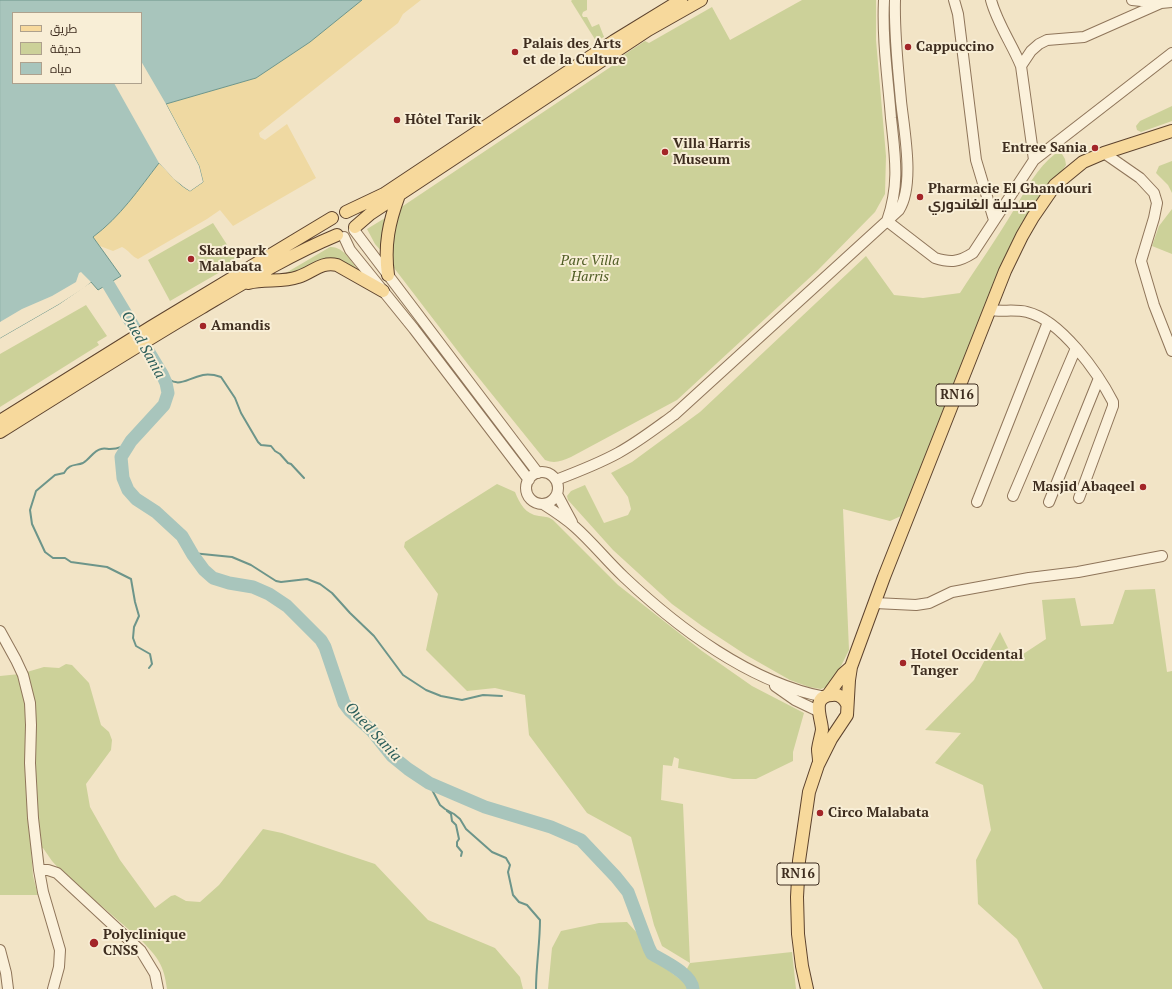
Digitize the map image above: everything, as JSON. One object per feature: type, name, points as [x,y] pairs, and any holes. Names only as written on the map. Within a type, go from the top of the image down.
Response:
[{"type":"main road","points":[[0,432],[154,330],[338,213],[346,212],[384,194],[614,41],[681,0]]},
{"type":"main road","points":[[154,330],[241,284],[299,251],[348,232],[370,214],[642,35],[701,0]]},
{"type":"main road","name":"RN16","points":[[847,704],[851,668],[884,577],[1005,271],[1033,216],[1055,185],[1084,162],[1104,153],[1172,131]]},
{"type":"main road","points":[[388,274],[386,260],[387,237],[391,218],[399,195]]},
{"type":"main road","points":[[346,212],[352,216],[354,220],[348,232]]},
{"type":"main road","points":[[332,218],[332,230],[348,232]]},
{"type":"main road","points":[[241,284],[297,278],[322,265],[329,264],[337,265],[383,291]]},
{"type":"main road","points":[[0,421],[128,347]]},
{"type":"main road","name":"RN16","points":[[827,696],[840,678],[851,668]]},
{"type":"main road","points":[[827,696],[839,696],[847,704],[847,714],[843,721],[836,724],[832,725],[824,722],[818,713],[820,702],[827,696]]},
{"type":"main road","name":"RN16","points":[[818,713],[822,729],[818,749],[819,761]]},
{"type":"main road","name":"RN16","points":[[807,989],[802,966],[798,934],[797,897],[799,861],[810,792],[819,761],[843,721]]},
{"type":"street","points":[[884,0],[884,37],[896,173],[894,197],[887,221]]},
{"type":"street","points":[[556,480],[588,468],[618,453],[647,435],[674,415],[895,214],[902,205],[907,180],[907,167],[895,37],[895,0]]},
{"type":"street","points":[[954,0],[958,14],[976,160],[994,220]]},
{"type":"street","points":[[991,0],[994,12],[1014,48],[1021,66],[1034,160]]},
{"type":"street","points":[[1132,0],[1161,3],[1172,2]]},
{"type":"street","points":[[1021,66],[1031,52],[1039,44],[1047,40],[1084,36],[1161,3]]},
{"type":"street","points":[[887,221],[935,258],[943,261],[962,260],[973,253],[1034,160],[1172,53]]},
{"type":"street","points":[[1104,153],[1140,178],[1154,193],[1156,203],[1154,218],[1140,261],[1154,305],[1172,351]]},
{"type":"street","points":[[348,232],[388,274],[538,473]]},
{"type":"street","points":[[348,232],[350,250],[414,329],[529,480]]},
{"type":"street","points":[[990,310],[1028,312],[1048,322],[1076,348],[1099,378],[1113,402],[1113,406],[1079,498]]},
{"type":"street","points":[[977,502],[1048,322]]},
{"type":"street","points":[[1013,496],[1076,348]]},
{"type":"street","points":[[1049,502],[1099,378]]},
{"type":"street","points":[[543,504],[550,502],[557,494],[558,486],[556,480],[549,474],[538,473],[529,480],[527,490],[530,497],[535,502],[543,504],[575,527],[625,578],[679,623],[738,663],[764,677],[792,689],[827,696]]},
{"type":"street","points":[[557,494],[575,527]]},
{"type":"street","points":[[875,603],[916,605],[929,603],[952,592],[1029,578],[1078,572],[1162,556]]},
{"type":"street","points":[[0,632],[23,675],[30,703],[30,763],[33,818],[39,870],[43,892],[60,950],[59,967],[53,989]]},
{"type":"street","points":[[764,677],[795,700],[818,713]]},
{"type":"street","points":[[39,870],[48,870],[57,873],[141,951],[155,974],[158,989]]},
{"type":"street","points":[[0,950],[6,973],[8,989]]},
{"type":"green space","points":[[587,0],[587,10],[583,12],[582,15],[583,17],[587,17],[592,27],[599,24],[604,37],[596,41],[571,1]]},
{"type":"green space","name":"Parc Villa Harris","points":[[802,0],[876,0],[876,40],[886,156],[885,194],[875,212],[818,270],[677,400],[571,457],[555,462],[545,460],[470,367],[391,264],[390,249],[400,208],[612,66],[613,62],[645,41],[649,43],[712,7],[730,40]]},
{"type":"green space","points":[[1172,106],[1172,121],[1141,132],[1137,130],[1136,126],[1140,121]]},
{"type":"green space","points":[[1055,154],[1062,154],[1066,165],[1002,269],[901,516],[890,521],[843,509],[849,650],[833,682],[829,686],[821,689],[809,687],[790,680],[746,655],[702,626],[672,604],[613,550],[568,500],[567,496],[571,491],[585,485],[604,523],[628,515],[631,509],[628,497],[611,473],[632,462],[700,412],[866,256],[894,295],[923,298],[960,293],[1002,230],[1033,179]]},
{"type":"green space","points":[[1172,161],[1172,193],[1168,185],[1156,173],[1159,166]]},
{"type":"green space","points":[[1172,209],[1172,254],[1152,246],[1159,226]]},
{"type":"green space","points":[[390,215],[383,253],[375,244],[367,229]]},
{"type":"green space","name":"Skatepark Malabata","points":[[213,223],[235,257],[234,264],[170,301],[148,260]]},
{"type":"green space","points":[[330,247],[335,247],[344,252],[361,274],[340,263],[279,277]]},
{"type":"green space","points":[[86,305],[107,336],[97,342],[99,345],[0,407],[0,354]]},
{"type":"green space","points":[[497,484],[515,492],[521,504],[530,513],[548,517],[553,520],[618,585],[702,651],[752,686],[804,713],[793,752],[793,761],[756,779],[733,779],[678,768],[679,759],[674,757],[672,766],[663,765],[661,800],[683,804],[690,963],[662,946],[654,925],[631,837],[587,813],[529,735],[525,695],[495,688],[467,691],[426,650],[438,594],[404,547],[405,542]]},
{"type":"green space","points":[[1155,589],[1167,672],[1172,671],[1172,989],[1043,989],[1017,939],[978,904],[976,860],[991,830],[983,785],[935,763],[961,733],[925,730],[974,680],[1000,632],[1014,660],[1046,639],[1042,600],[1075,598],[1081,626],[1113,624],[1125,590]]},
{"type":"green space","points":[[66,664],[72,665],[89,683],[101,725],[109,732],[112,740],[111,750],[86,784],[90,807],[120,860],[155,908],[171,896],[175,895],[186,901],[200,902],[219,885],[263,829],[282,833],[375,864],[428,920],[495,948],[520,977],[523,989],[167,989],[162,968],[148,947],[61,871],[43,848],[31,850],[33,876],[38,895],[0,895],[0,676],[20,674],[44,667],[59,668]]},
{"type":"green space","points":[[627,922],[640,936],[647,954],[681,980],[690,963],[792,952],[796,989],[548,989],[552,948],[561,931],[599,923]]},
{"type":"sand","points":[[362,0],[421,0],[403,14],[398,23],[259,133],[260,137],[265,140],[287,124],[316,178],[233,226],[220,210],[138,259],[122,247],[113,251],[100,246],[93,237],[112,221],[159,163],[184,187],[203,182],[199,166],[166,104],[256,78],[310,42]]},
{"type":"water","points":[[0,0],[362,0],[310,42],[256,78],[166,104],[199,166],[203,182],[190,191],[177,181],[159,163],[112,221],[93,237],[121,276],[98,290],[91,282],[59,304],[0,338]]},
{"type":"pier","points":[[142,63],[199,166],[203,182],[190,191],[174,179],[159,163],[115,84],[142,84]]},
{"type":"pier","points":[[81,272],[91,282],[84,288],[0,338],[0,322],[22,309],[52,296],[76,282],[79,273]]},
{"type":"waterway","name":"Oued Sania","points":[[108,284],[162,374],[168,393],[164,405],[131,441],[121,457],[123,478],[128,490],[136,499],[156,512],[182,536],[204,570],[213,578],[229,583],[253,587],[269,594],[287,606],[321,640],[325,647],[344,703],[350,711],[372,731],[392,756],[408,769],[429,783],[485,807],[551,827],[581,840],[628,892],[652,954],[683,973],[688,978],[693,989]]},
{"type":"waterway","points":[[162,374],[168,379],[177,382],[182,382],[205,375],[221,377],[235,398],[241,413],[258,442],[261,445],[271,446],[304,478]]},
{"type":"waterway","points":[[131,441],[119,448],[98,450],[83,463],[70,466],[64,473],[55,475],[36,491],[30,510],[32,524],[45,552],[53,558],[65,558],[71,562],[107,567],[131,579],[139,616],[134,627],[133,638],[136,646],[150,654],[152,664],[149,668]]},
{"type":"waterway","points":[[192,553],[232,557],[251,565],[276,581],[281,582],[307,579],[320,584],[332,593],[374,636],[403,675],[426,690],[441,696],[462,700],[483,695],[502,696]]},
{"type":"waterway","points":[[428,782],[440,805],[460,819],[466,829],[492,852],[506,858],[510,865],[508,872],[513,895],[519,902],[527,905],[540,920],[536,989]]},
{"type":"waterway","points":[[447,811],[451,814],[452,821],[456,825],[459,839],[457,846],[462,852],[461,856]]},
{"type":"place","name":"Cappuccino","points":[[908,47]]},
{"type":"place","name":"Palais des Arts et de la Culture","points":[[515,52]]},
{"type":"place","name":"Hôtel Tarik","points":[[397,120]]},
{"type":"place","name":"Entree Sania","points":[[1095,148]]},
{"type":"place","name":"Villa Harris Museum","points":[[665,152]]},
{"type":"place","name":"Pharmacie El Ghandouri صيدلية الغاندوري","points":[[920,197]]},
{"type":"place","name":"Skatepark Malabata","points":[[191,259]]},
{"type":"place","name":"Amandis","points":[[203,326]]},
{"type":"place","name":"Masjid Abaqeel","points":[[1143,487]]},
{"type":"place","name":"Hotel Occidental Tanger","points":[[903,663]]},
{"type":"place","name":"Circo Malabata","points":[[820,813]]},
{"type":"place","name":"Polyclinique CNSS","points":[[94,943]]}]
